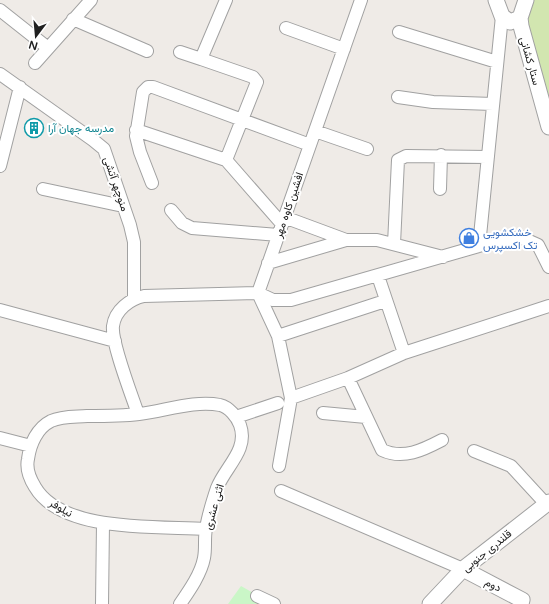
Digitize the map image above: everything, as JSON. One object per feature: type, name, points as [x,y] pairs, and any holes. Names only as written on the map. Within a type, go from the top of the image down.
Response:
[{"type":"street","points":[[35,63],[91,0]]},
{"type":"street","points":[[202,59],[226,0]]},
{"type":"street","name":"افشین کاوه مهر","points":[[258,293],[361,0]]},
{"type":"street","points":[[479,246],[502,16],[496,0]]},
{"type":"street","points":[[502,16],[510,22],[520,18],[526,0]]},
{"type":"street","points":[[0,10],[48,48]]},
{"type":"street","name":"ستار کشانی","points":[[520,18],[549,127]]},
{"type":"street","points":[[73,19],[147,51]]},
{"type":"street","points":[[286,28],[344,49]]},
{"type":"street","points":[[398,32],[497,62]]},
{"type":"street","points":[[180,52],[256,79],[256,87],[226,160]]},
{"type":"street","name":"منوچهر آتشی","points":[[0,74],[104,149],[124,206],[134,242],[134,298]]},
{"type":"street","points":[[0,166],[20,87]]},
{"type":"street","points":[[152,183],[140,152],[136,130],[143,92],[148,87],[153,87],[310,145]]},
{"type":"street","points":[[398,97],[433,102],[493,104]]},
{"type":"street","points":[[136,130],[226,160],[281,225]]},
{"type":"street","points":[[315,131],[368,149]]},
{"type":"street","points":[[394,244],[398,160],[406,156],[441,155],[488,157]]},
{"type":"street","points":[[440,189],[441,155]]},
{"type":"street","points":[[43,189],[124,206]]},
{"type":"street","points":[[171,210],[182,223],[192,228],[281,225],[346,240],[377,240],[443,257]]},
{"type":"street","points":[[278,403],[236,417],[221,406],[204,404],[138,414],[114,341],[112,327],[114,318],[134,298],[144,296],[258,293],[273,300],[290,300],[479,246],[520,237],[538,245],[549,267]]},
{"type":"street","points":[[268,263],[346,240]]},
{"type":"street","points":[[378,276],[385,301],[404,353]]},
{"type":"street","points":[[258,293],[278,336],[291,398],[279,466]]},
{"type":"street","points":[[278,336],[385,301]]},
{"type":"street","points":[[291,398],[348,378],[404,353],[549,306]]},
{"type":"street","points":[[0,310],[114,341]]},
{"type":"street","points":[[348,378],[382,450],[390,454],[404,454],[420,451],[442,440]]},
{"type":"street","points":[[323,413],[366,417]]},
{"type":"street","name":"نیلوفر","points":[[138,414],[66,417],[50,422],[38,431],[31,446],[28,461],[31,480],[39,493],[51,504],[81,519],[103,524],[206,529]]},
{"type":"street","name":"اثنی عشری","points":[[180,604],[196,578],[204,558],[206,529],[218,486],[236,457],[240,447],[241,426],[236,417]]},
{"type":"street","points":[[0,438],[31,446]]},
{"type":"street","points":[[474,451],[511,466],[548,503]]},
{"type":"street","points":[[281,491],[463,569]]},
{"type":"street","name":"قلندری جنوبی","points":[[430,604],[463,569],[548,503]]},
{"type":"street","points":[[102,604],[103,524]]},
{"type":"street","name":"دوم","points":[[463,569],[521,602]]},
{"type":"street","points":[[257,596],[274,604]]},
{"type":"green space","points":[[532,0],[549,0],[549,106],[529,36],[527,12]]},
{"type":"green space","points":[[241,586],[262,598],[258,604],[228,604]]},
{"type":"place","name":"مدرسه جهان آرا","points":[[34,128]]},
{"type":"place","name":"خشکشویی تک اکسپرس","points":[[469,238]]}]
